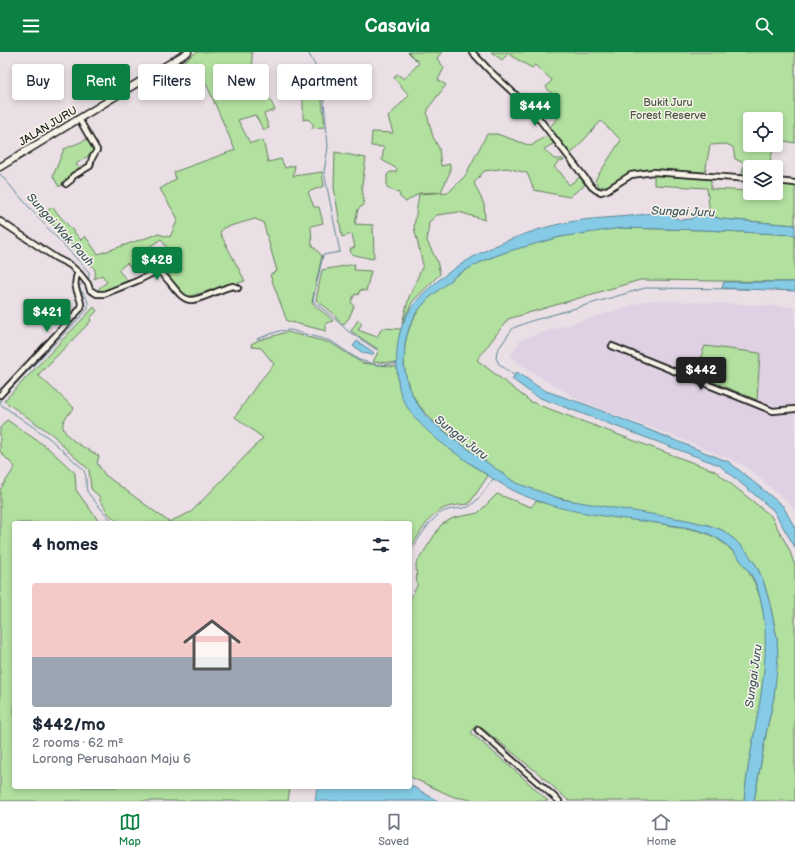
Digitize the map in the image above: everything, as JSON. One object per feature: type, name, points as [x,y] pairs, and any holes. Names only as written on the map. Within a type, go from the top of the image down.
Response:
[{"type":"street","name":"JALAN JURU","points":[[1,166],[188,52]]},
{"type":"street","points":[[472,52],[533,111],[592,187],[596,190],[601,192],[607,190],[631,175],[652,172],[743,178]]},
{"type":"street","points":[[66,184],[73,176],[90,166],[92,158],[97,150],[79,119]]},
{"type":"street","points":[[783,182],[795,183]]},
{"type":"street","points":[[0,221],[56,258],[70,265],[85,280],[90,290],[97,294],[104,294],[137,282],[156,271],[162,274],[184,297],[190,300],[233,286],[238,288]]},
{"type":"street","points":[[0,395],[78,313],[82,304],[76,289],[78,272]]},
{"type":"street","points":[[76,280],[85,280]]},
{"type":"street","points":[[612,346],[773,411],[795,409]]},
{"type":"street","points":[[478,730],[559,801]]},
{"type":"shaded area","points":[[649,300],[795,307],[795,513],[790,504],[745,466],[694,444],[583,402],[543,379],[510,357],[519,342],[525,338]]},
{"type":"green space","points":[[197,52],[252,52],[253,64],[213,64],[213,99],[206,83],[205,84],[205,64],[179,64]]},
{"type":"green space","points":[[408,52],[442,52],[437,58],[444,68],[438,80],[446,85],[429,107],[427,114],[433,137],[439,148],[441,166],[450,164],[450,172],[441,192],[419,193],[406,202],[400,197],[399,193],[387,188],[387,175],[390,172],[396,172],[397,169],[382,160],[384,147],[371,146],[372,132],[393,133],[388,117],[409,95],[394,78],[397,74],[404,79],[419,63]]},
{"type":"green space","name":"Bukit Juru Forest Reserve","points":[[491,52],[795,52],[795,143],[785,141],[783,143],[783,112],[743,112],[743,152],[773,152],[770,160],[743,160],[743,163],[735,159],[733,147],[726,144],[710,145],[705,173],[652,169],[629,174],[611,185],[599,187],[595,180],[621,140],[601,121],[571,154],[550,127],[559,116],[547,104],[554,97],[546,87],[552,80],[535,65],[532,68],[508,54],[502,60]]},
{"type":"green space","points":[[269,97],[275,110],[264,114],[269,128],[264,130],[255,115],[238,120],[250,143],[263,140],[268,162],[281,159],[285,168],[295,165],[293,176],[322,172],[324,186],[308,192],[314,207],[319,207],[323,223],[311,226],[312,245],[322,256],[312,302],[333,321],[326,323],[326,331],[287,321],[270,275],[277,271],[263,222],[255,219],[223,228],[220,233],[245,281],[190,296],[185,295],[169,276],[173,257],[161,239],[143,251],[150,261],[134,271],[127,263],[118,270],[129,282],[101,292],[98,289],[107,282],[102,275],[94,279],[95,271],[91,264],[43,214],[52,207],[81,240],[85,236],[98,254],[158,234],[170,237],[178,219],[160,189],[176,179],[174,172],[235,150],[213,100],[269,100]]},
{"type":"green space","points":[[302,100],[322,100],[325,127],[311,128],[314,125],[308,119],[303,120]]},
{"type":"green space","points":[[487,134],[497,134],[531,146],[544,137],[551,138],[553,144],[544,149],[554,159],[563,159],[564,161],[558,162],[554,167],[561,173],[569,185],[580,177],[585,185],[569,197],[534,190],[527,173],[507,168],[484,171],[474,183],[484,204],[485,220],[459,212],[437,215],[429,222],[427,241],[437,261],[440,274],[413,301],[402,323],[409,297],[423,265],[414,227],[419,194],[449,192],[465,176]]},
{"type":"green space","points":[[88,139],[95,151],[76,164],[80,169],[59,187],[53,176],[64,149]]},
{"type":"green space","points":[[335,152],[366,158],[362,185],[364,205],[358,209],[355,224],[373,225],[374,257],[372,259],[351,254],[350,249],[355,247],[352,234],[342,237],[334,187]]},
{"type":"green space","points":[[654,175],[711,179],[711,189],[743,191],[743,200],[783,200],[783,184],[795,185],[795,225],[721,219],[710,215],[707,188],[654,185]]},
{"type":"green space","points":[[621,228],[706,230],[795,235],[795,282],[640,280],[508,319],[477,360],[531,402],[715,471],[771,516],[789,549],[795,566],[795,801],[754,801],[774,697],[777,638],[763,580],[756,565],[735,540],[722,530],[708,525],[577,502],[541,493],[517,483],[495,470],[447,433],[427,415],[412,394],[407,381],[404,368],[404,353],[412,322],[430,296],[456,275],[488,259],[522,247],[558,238]]},
{"type":"green space","points":[[355,264],[354,270],[371,271],[366,291],[360,290],[358,295],[355,294],[351,302],[354,306],[349,318],[343,325],[332,312],[316,300],[322,270]]},
{"type":"green space","points":[[94,307],[97,311],[90,318],[91,321],[38,375],[74,408],[63,423],[63,428],[70,438],[82,447],[99,456],[97,463],[105,475],[168,521],[118,521],[112,517],[108,514],[100,501],[100,497],[91,489],[89,470],[53,435],[4,401]]},
{"type":"green space","points":[[358,320],[362,323],[358,330],[377,337],[382,328],[401,329],[397,363],[373,362],[379,350],[351,331]]},
{"type":"green space","points":[[287,332],[331,343],[362,363],[397,367],[399,387],[468,462],[488,476],[469,504],[447,507],[441,510],[436,513],[424,527],[412,546],[412,521],[171,521],[191,512],[263,438],[235,417],[256,386],[274,364],[261,348],[252,347],[251,344],[259,340]]},
{"type":"green space","points":[[705,346],[760,353],[757,400],[694,374]]},
{"type":"green space","points":[[7,420],[48,448],[75,473],[76,490],[99,521],[12,521],[12,789],[290,789],[288,801],[0,801],[0,490],[15,467],[0,452],[0,428]]},
{"type":"green space","points":[[497,494],[531,507],[536,501],[701,531],[720,541],[732,551],[742,562],[754,582],[762,604],[765,628],[766,652],[764,676],[748,767],[744,801],[569,801],[538,773],[477,724],[471,733],[548,801],[479,801],[454,797],[412,778],[412,595],[417,586],[416,564],[441,525],[453,518],[478,513]]},
{"type":"water","name":"Sungai Juru","points":[[659,212],[667,213],[680,220],[691,219],[697,215],[705,214],[721,219],[795,225],[795,235],[706,230],[621,228],[560,237],[506,252],[487,259],[458,274],[428,299],[416,313],[409,328],[405,343],[404,365],[408,386],[416,402],[427,417],[450,436],[516,483],[561,499],[687,520],[708,525],[722,530],[747,552],[756,565],[763,580],[777,638],[778,658],[774,697],[754,801],[744,801],[765,659],[764,624],[761,601],[755,582],[735,554],[727,545],[717,538],[705,532],[691,528],[597,515],[566,509],[538,501],[514,491],[482,472],[444,445],[430,433],[415,418],[404,403],[399,386],[397,347],[406,318],[417,300],[440,279],[455,268],[490,248],[508,240],[545,228],[582,220]]},
{"type":"water","points":[[724,282],[795,282],[795,291],[722,288]]},
{"type":"water","points":[[357,341],[374,353],[372,355],[363,353],[353,346]]},
{"type":"water","points":[[517,372],[546,391],[587,405],[729,462],[783,506],[795,528],[795,547],[773,510],[719,465],[534,395],[512,379]]},
{"type":"water","points":[[412,786],[438,801],[315,801],[317,789],[412,789]]},
{"type":"waterway","points":[[308,52],[319,73],[324,100],[328,147],[324,172],[340,252],[323,255],[313,300],[348,331],[377,350]]},
{"type":"waterway","name":"Sungai Wak Pauh","points":[[0,174],[89,272],[89,277],[86,280]]},
{"type":"waterway","name":"Sungai Wak Pauh","points":[[84,282],[79,288],[88,301],[87,310],[1,399],[0,404],[49,438],[83,469],[87,491],[112,521]]},
{"type":"waterway","points":[[515,376],[499,364],[496,358],[497,351],[513,328],[531,321],[645,288],[748,289]]},
{"type":"waterway","points":[[257,339],[279,331],[290,330],[331,341],[359,360],[378,365],[397,364]]},
{"type":"waterway","name":"Sungai Wak Pauh","points":[[412,550],[426,528],[438,515],[445,511],[468,507],[475,502],[493,479]]}]
